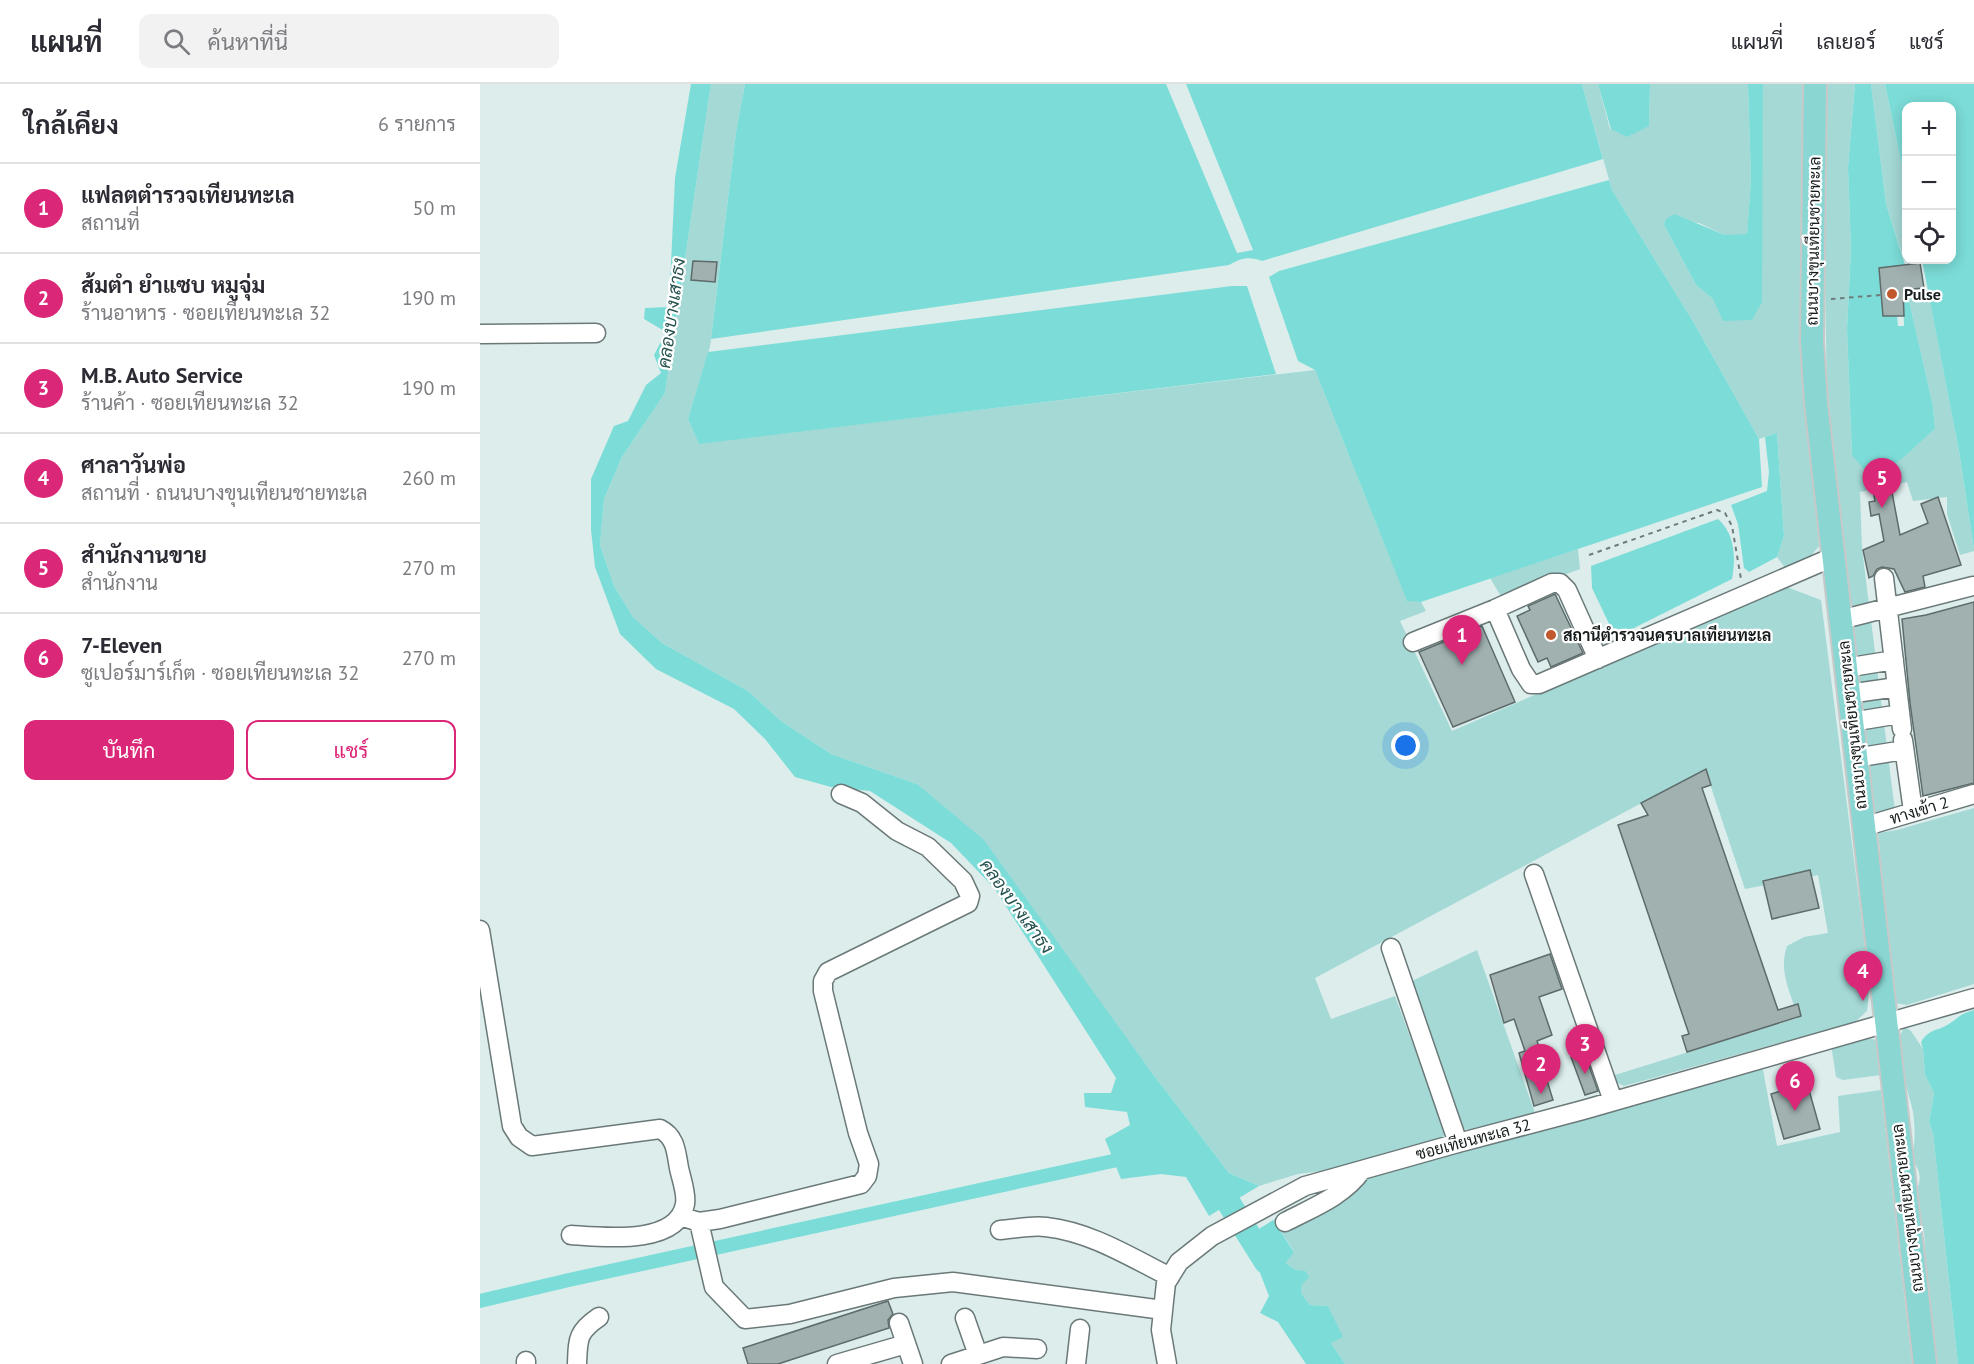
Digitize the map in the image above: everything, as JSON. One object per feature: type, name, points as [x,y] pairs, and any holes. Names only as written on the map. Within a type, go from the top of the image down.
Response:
[{"type":"main road","name":"ถนนบางขุนเทียนชายทะเล","points":[[1815,84],[1812,342],[1816,404],[1925,1364]]},
{"type":"street","points":[[480,334],[596,333]]},
{"type":"street","points":[[1495,609],[1521,669],[1532,684],[1539,684],[1833,557]]},
{"type":"street","points":[[1884,578],[1913,811]]},
{"type":"street","points":[[1413,642],[1552,584],[1560,583],[1567,590],[1598,659]]},
{"type":"street","points":[[1840,620],[1973,586]]},
{"type":"street","points":[[1845,668],[1894,660]]},
{"type":"street","points":[[1848,694],[1897,687]]},
{"type":"street","points":[[1851,722],[1902,733]]},
{"type":"street","points":[[1855,758],[1902,733]]},
{"type":"street","points":[[681,1216],[699,1222],[720,1219],[861,1184],[867,1176],[869,1164],[858,1133],[823,990],[823,981],[828,972],[968,903],[970,896],[963,881],[928,847],[897,831],[862,803],[841,794]]},
{"type":"street","name":"ทางเข้า 2","points":[[1863,827],[1974,794]]},
{"type":"street","points":[[1534,874],[1613,1101]]},
{"type":"street","points":[[480,930],[512,1126],[519,1137],[531,1146],[660,1129],[669,1133],[674,1145],[686,1203],[681,1216],[670,1228],[646,1235],[603,1237],[571,1235]]},
{"type":"street","points":[[1391,948],[1458,1143]]},
{"type":"street","name":"ซอยเทียนทะเล 32","points":[[1167,1364],[1161,1330],[1166,1283],[1179,1262],[1212,1236],[1305,1186],[1974,998]]},
{"type":"street","points":[[1285,1222],[1342,1191],[1354,1182],[1362,1170]]},
{"type":"street","points":[[699,1222],[714,1287],[745,1318],[790,1314],[894,1288],[953,1282],[1163,1310]]},
{"type":"street","points":[[1000,1230],[1043,1227],[1067,1230],[1102,1242],[1170,1277]]},
{"type":"street","points":[[577,1364],[578,1338],[586,1326],[599,1317]]},
{"type":"street","points":[[965,1318],[978,1355]]},
{"type":"street","points":[[900,1323],[913,1364]]},
{"type":"street","points":[[1076,1364],[1080,1329]]},
{"type":"street","points":[[837,1364],[906,1344]]},
{"type":"street","points":[[951,1364],[1003,1347],[1037,1349]]},
{"type":"path","points":[[1848,298],[1881,295]]},
{"type":"path","points":[[1589,555],[1717,510],[1725,513],[1732,526],[1744,596]]},
{"type":"shaded area","points":[[711,84],[745,84],[736,132],[710,347],[688,419],[699,443],[1315,370],[1407,600],[1421,602],[1426,611],[1400,621],[1452,731],[1784,586],[1821,600],[1870,986],[1867,1011],[1855,1022],[1624,1086],[1616,1082],[1615,1075],[1798,1018],[1785,974],[1787,946],[1804,937],[1828,933],[1818,875],[1745,889],[1705,769],[1315,978],[1331,1019],[1395,996],[1445,1131],[1443,1138],[1343,1168],[1298,1174],[1259,1186],[1229,1173],[1149,1069],[917,784],[831,754],[781,721],[748,691],[662,643],[633,617],[614,586],[600,545],[604,499],[622,457],[665,393]]},
{"type":"shaded area","points":[[1582,84],[1598,84],[1610,129],[1649,126],[1650,84],[1748,84],[1751,180],[1747,235],[1725,235],[1699,223],[1665,220],[1664,225],[1696,285],[1713,299],[1752,320],[1763,84],[1809,84],[1809,424],[1819,546],[1810,557],[1786,569],[1777,557],[1784,536],[1777,433],[1759,439],[1694,323],[1612,190]]},
{"type":"shaded area","points":[[1825,84],[1855,84],[1848,168],[1851,249],[1847,329],[1852,455],[1921,440],[1935,429],[1933,406],[1907,292],[1928,290],[1959,451],[1974,549],[1974,551],[1960,555],[1947,514],[1947,497],[1913,501],[1907,482],[1860,492],[1862,549],[1895,811],[1875,814],[1836,501],[1827,397],[1824,220]]},
{"type":"shaded area","points":[[1871,84],[1885,84],[1902,166],[1902,254],[1886,204]]},
{"type":"shaded area","points":[[1578,549],[1580,569],[1502,598],[1490,578]]},
{"type":"shaded area","points":[[1974,808],[1974,984],[1907,1005],[1895,1003],[1878,833],[1897,830]]},
{"type":"shaded area","points":[[1477,950],[1535,1113],[1475,1130],[1462,1129],[1412,981]]},
{"type":"shaded area","points":[[1905,1027],[1911,1031],[1923,1049],[1925,1075],[1934,1093],[1929,1122],[1933,1133],[1958,1364],[1936,1364],[1929,1333],[1929,1286],[1922,1270],[1924,1238],[1916,1206],[1920,1178],[1911,1158],[1915,1130],[1914,1118],[1899,1056],[1901,1035]]},
{"type":"shaded area","points":[[1854,1039],[1873,1039],[1880,1044],[1881,1075],[1843,1080],[1836,1077],[1831,1044]]},
{"type":"shaded area","points":[[1762,1064],[1777,1146],[1840,1132],[1838,1096],[1881,1090],[1912,1364],[1345,1364],[1331,1343],[1342,1337],[1328,1306],[1310,1305],[1301,1293],[1298,1276],[1286,1263],[1294,1251],[1273,1220],[1321,1194],[1379,1173],[1641,1104]]},
{"type":"water","points":[[691,84],[711,84],[665,393],[622,457],[604,499],[600,545],[614,586],[633,617],[662,643],[748,691],[781,721],[831,754],[917,784],[984,840],[1149,1069],[1229,1173],[1259,1186],[1209,1216],[1186,1177],[1161,1174],[1121,1179],[1105,1139],[1130,1125],[1127,1112],[1085,1107],[1084,1093],[1111,1093],[1116,1078],[995,889],[951,843],[870,791],[831,787],[795,777],[765,739],[734,709],[656,669],[620,634],[595,567],[591,530],[591,479],[614,426],[628,421],[646,385],[661,373],[654,355],[666,332],[644,319],[645,308],[669,307],[675,178]]},
{"type":"water","points":[[745,84],[1166,84],[1237,253],[1253,250],[1186,84],[1582,84],[1603,159],[1262,261],[1245,258],[1229,265],[711,339],[736,132]]},
{"type":"water","points":[[1598,84],[1650,84],[1649,126],[1627,137],[1611,129]]},
{"type":"water","points":[[1748,84],[1763,84],[1762,302],[1752,320],[1723,321],[1713,299],[1696,285],[1664,225],[1665,220],[1674,214],[1725,235],[1747,234],[1751,180]]},
{"type":"water","points":[[1855,84],[1871,84],[1886,204],[1902,255],[1902,264],[1905,265],[1879,268],[1883,316],[1897,316],[1898,326],[1904,326],[1903,294],[1907,292],[1933,406],[1935,429],[1895,464],[1877,472],[1867,473],[1852,455],[1847,329],[1851,249],[1848,168]]},
{"type":"water","points":[[1885,84],[1974,84],[1974,549],[1959,451],[1923,264],[1956,264],[1956,102],[1902,102],[1902,166]]},
{"type":"water","points":[[1609,180],[1612,190],[1694,323],[1759,439],[1762,487],[1421,602],[1407,601],[1315,370],[1298,361],[1269,277],[1279,271]]},
{"type":"water","points":[[1232,286],[1247,286],[1276,374],[699,444],[688,419],[708,352]]},
{"type":"water","points":[[1777,433],[1784,536],[1777,557],[1749,572],[1744,568],[1738,524],[1731,505],[1767,491],[1769,472],[1765,437]]},
{"type":"water","points":[[1718,519],[1728,532],[1733,546],[1732,579],[1630,630],[1611,628],[1592,588],[1591,566]]},
{"type":"water","points":[[1974,1010],[1974,1364],[1958,1364],[1933,1133],[1929,1122],[1934,1093],[1925,1075],[1921,1042],[1930,1032]]},
{"type":"water","points":[[1273,1220],[1294,1252],[1286,1263],[1295,1270],[1305,1271],[1309,1277],[1302,1284],[1301,1293],[1310,1305],[1328,1306],[1343,1337],[1331,1343],[1345,1364],[1306,1364],[1278,1322],[1260,1313],[1269,1296],[1246,1237]]},
{"type":"building","points":[[693,261],[717,262],[715,282],[691,280]]},
{"type":"building","name":"Pulse","points":[[1920,264],[1924,288],[1903,290],[1904,316],[1883,316],[1879,268]]},
{"type":"building","points":[[1891,487],[1900,535],[1928,523],[1921,504],[1938,497],[1961,565],[1923,576],[1925,587],[1905,592],[1894,569],[1882,567],[1869,578],[1863,550],[1884,541],[1879,514],[1871,516],[1869,502],[1875,501],[1873,490]]},
{"type":"building","name":"สถานีตำรวจนครบาลเทียนทะเล","points":[[1555,594],[1583,653],[1551,667],[1547,658],[1538,662],[1517,616],[1530,610],[1528,606]]},
{"type":"building","points":[[1974,602],[1974,783],[1923,796],[1910,703],[1902,619]]},
{"type":"building","points":[[1482,626],[1515,702],[1453,727],[1419,652]]},
{"type":"building","points":[[1706,769],[1711,785],[1702,788],[1778,1010],[1798,1004],[1801,1016],[1687,1052],[1682,1036],[1689,1034],[1618,825],[1648,815],[1641,803]]},
{"type":"building","points":[[1810,870],[1819,908],[1772,919],[1763,881]]},
{"type":"building","points":[[1550,954],[1562,989],[1539,997],[1552,1035],[1537,1041],[1548,1073],[1545,1074],[1553,1100],[1534,1106],[1519,1053],[1525,1051],[1514,1019],[1504,1023],[1490,975]]},
{"type":"building","points":[[1584,1052],[1598,1091],[1585,1095],[1571,1057]]},
{"type":"building","points":[[1807,1083],[1820,1129],[1784,1139],[1771,1094]]},
{"type":"building","points":[[888,1301],[893,1314],[888,1320],[889,1328],[778,1364],[748,1364],[743,1348]]},
{"type":"waterway","points":[[480,1301],[1131,1157]]},
{"type":"waterway","name":"คลองบางเสาธง","points":[[1213,1178],[1266,1262]]},
{"type":"place","name":"Pulse","points":[[1892,294]]},
{"type":"place","name":"สำนักงานขาย","points":[[1882,508]]},
{"type":"place","name":"สถานีตำรวจนครบาลเทียนทะเล","points":[[1551,635]]},
{"type":"place","name":"แฟลตตำรวจเทียนทะเล","points":[[1462,665]]},
{"type":"place","name":"ศาลาวันพ่อ","points":[[1863,1001]]},
{"type":"place","name":"M.B. Auto Service","points":[[1585,1074]]},
{"type":"place","name":"ส้มตำ ยำแซบ หมูจุ่ม","points":[[1541,1094]]},
{"type":"place","name":"7-Eleven","points":[[1795,1111]]}]
